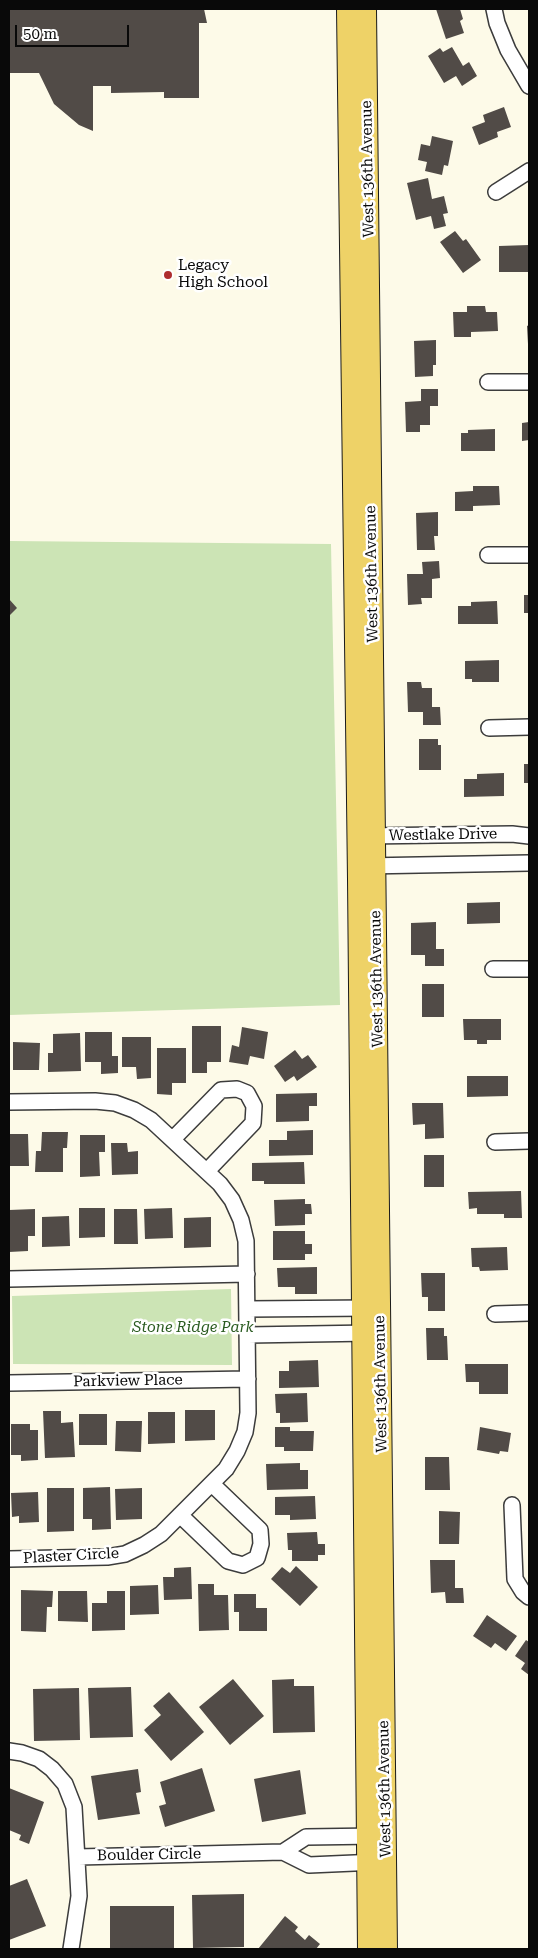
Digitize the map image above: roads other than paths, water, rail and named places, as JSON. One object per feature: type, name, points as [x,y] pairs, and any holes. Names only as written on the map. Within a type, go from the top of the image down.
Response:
[{"type":"main road","name":"West 136th Avenue","points":[[347,9],[350,202],[367,866],[376,1836],[377,1862],[387,1949]]},
{"type":"main road","name":"West 136th Avenue","points":[[366,9],[369,224],[366,836]]},
{"type":"main road","points":[[350,202],[369,224]]},
{"type":"main road","name":"West 136th Avenue","points":[[368,1949],[377,1862]]},
{"type":"street","points":[[494,9],[497,23],[508,50],[529,86]]},
{"type":"street","points":[[496,192],[529,171]]},
{"type":"street","points":[[488,382],[529,382]]},
{"type":"street","points":[[488,555],[529,555]]},
{"type":"street","points":[[489,728],[529,727]]},
{"type":"street","name":"Westlake Drive","points":[[366,836],[512,834],[529,836]]},
{"type":"street","name":"Westlake Drive","points":[[367,866],[529,863]]},
{"type":"street","points":[[492,969],[529,969]]},
{"type":"street","points":[[173,1139],[221,1090],[237,1089],[247,1093],[254,1106],[253,1123],[206,1171]]},
{"type":"street","name":"Plaster Circle","points":[[9,1102],[96,1100],[134,1110],[151,1120],[206,1171],[232,1200],[241,1220],[246,1241],[248,1335],[248,1413],[244,1432],[234,1457],[212,1484],[161,1534],[144,1545],[124,1554],[107,1557],[9,1559]]},
{"type":"street","points":[[494,1142],[529,1142]]},
{"type":"street","points":[[9,1279],[247,1274]]},
{"type":"street","points":[[247,1310],[371,1308]]},
{"type":"street","points":[[495,1314],[529,1313]]},
{"type":"street","points":[[248,1335],[371,1333]]},
{"type":"street","name":"Parkview Place","points":[[9,1383],[248,1379]]},
{"type":"street","points":[[180,1515],[228,1562],[243,1565],[256,1558],[261,1544],[260,1530],[212,1484]]},
{"type":"street","points":[[512,1505],[515,1579],[523,1592],[529,1597]]},
{"type":"street","points":[[9,1751],[39,1759],[52,1769],[65,1784],[74,1807],[78,1857]]},
{"type":"street","name":"Boulder Circle","points":[[283,1852],[306,1838],[376,1836]]},
{"type":"street","name":"Boulder Circle","points":[[71,1949],[79,1896],[78,1857],[283,1852],[309,1866],[377,1862]]},
{"type":"place","name":"Legacy High School","points":[[168,275]]},
{"type":"park label","name":"Stone Ridge Park","points":[[193,1328]]}]
